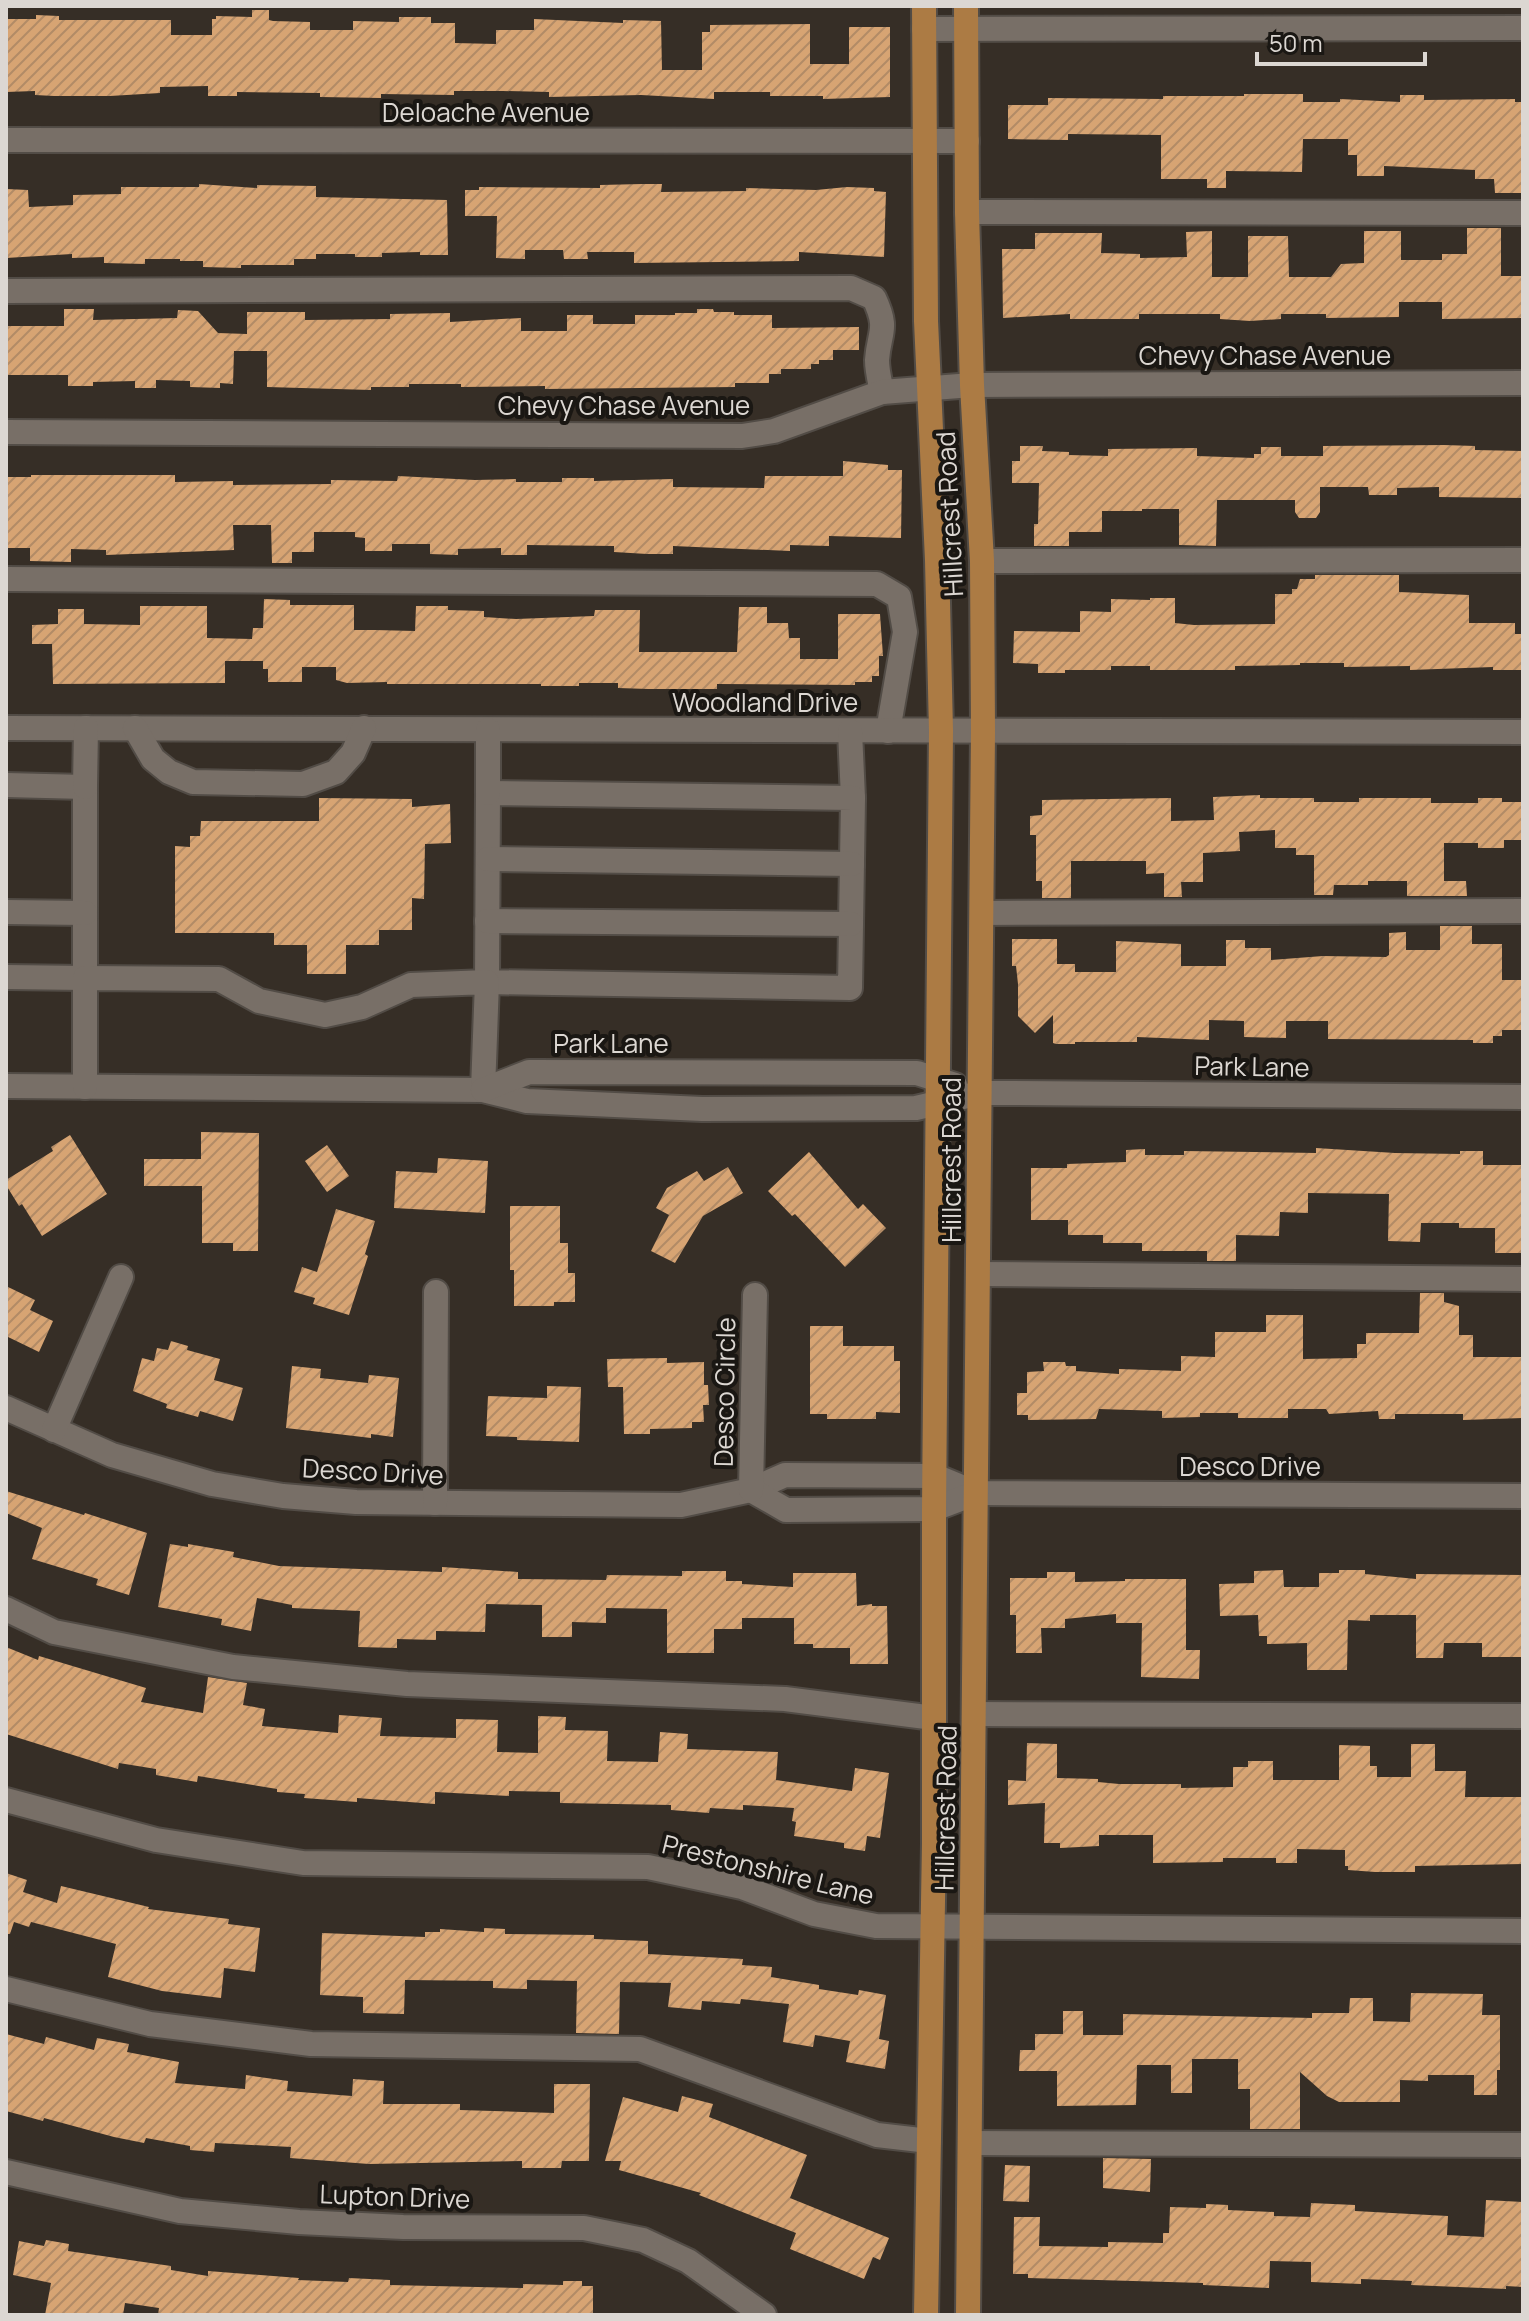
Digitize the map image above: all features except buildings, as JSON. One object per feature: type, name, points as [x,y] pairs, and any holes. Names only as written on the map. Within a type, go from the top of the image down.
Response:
[{"type":"main road","name":"Hillcrest Road","points":[[924,17],[926,321],[941,731],[926,2315]]},
{"type":"main road","name":"Hillcrest Road","points":[[966,17],[967,212],[972,385],[982,561],[983,732],[968,2315]]},
{"type":"street","points":[[924,17],[1523,28]]},
{"type":"street","name":"Deloache Avenue","points":[[6,140],[967,141]]},
{"type":"street","points":[[967,212],[1523,213]]},
{"type":"street","points":[[6,291],[851,288],[874,298],[882,315],[883,336],[877,358],[882,392]]},
{"type":"street","name":"Chevy Chase Avenue","points":[[6,432],[742,436],[774,431],[882,392],[972,385],[1523,383]]},
{"type":"street","points":[[982,561],[1523,560]]},
{"type":"street","points":[[6,579],[877,584],[899,597],[905,632],[888,731]]},
{"type":"street","name":"Woodland Drive","points":[[6,728],[1523,732]]},
{"type":"street","points":[[85,1087],[86,728]]},
{"type":"street","points":[[135,728],[153,759],[169,772],[193,782],[303,784],[336,772],[353,753],[364,728]]},
{"type":"street","points":[[483,1090],[487,982],[488,730]]},
{"type":"street","points":[[6,977],[219,979],[259,1001],[325,1015],[362,1007],[411,985],[487,982],[850,988],[853,798],[850,731]]},
{"type":"street","points":[[6,785],[85,787]]},
{"type":"street","points":[[488,793],[853,798]]},
{"type":"street","points":[[488,859],[852,864]]},
{"type":"street","points":[[982,913],[1523,911]]},
{"type":"street","points":[[6,912],[85,913]]},
{"type":"street","points":[[487,921],[851,924]]},
{"type":"street","name":"Park Lane","points":[[483,1090],[529,1072],[917,1073],[938,1091],[980,1093],[1523,1097]]},
{"type":"street","name":"Park Lane","points":[[6,1086],[483,1090],[527,1101],[702,1109],[916,1108],[938,1091]]},
{"type":"street","points":[[979,1274],[1523,1279]]},
{"type":"street","points":[[54,1430],[121,1277]]},
{"type":"street","points":[[435,1503],[436,1292]]},
{"type":"street","name":"Desco Circle","points":[[751,1490],[755,1295]]},
{"type":"street","name":"Desco Drive","points":[[6,1408],[112,1455],[212,1484],[283,1496],[356,1502],[681,1505],[751,1490],[785,1475],[935,1476],[976,1493]]},
{"type":"street","name":"Desco Drive","points":[[751,1490],[786,1510],[934,1509],[976,1493],[1523,1496]]},
{"type":"street","points":[[6,1609],[54,1632],[233,1667],[407,1684],[785,1699],[934,1718]]},
{"type":"street","points":[[975,1714],[1523,1716]]},
{"type":"street","name":"Prestonshire Lane","points":[[6,1800],[156,1840],[303,1863],[648,1867],[742,1887],[781,1903],[845,1922],[876,1926],[1523,1931]]},
{"type":"street","points":[[6,1989],[150,2024],[311,2044],[640,2049],[877,2135],[929,2141]]},
{"type":"street","points":[[970,2143],[1523,2145]]},
{"type":"street","name":"Lupton Drive","points":[[6,2172],[180,2211],[359,2225],[584,2228],[643,2240],[688,2261],[764,2315]]}]
